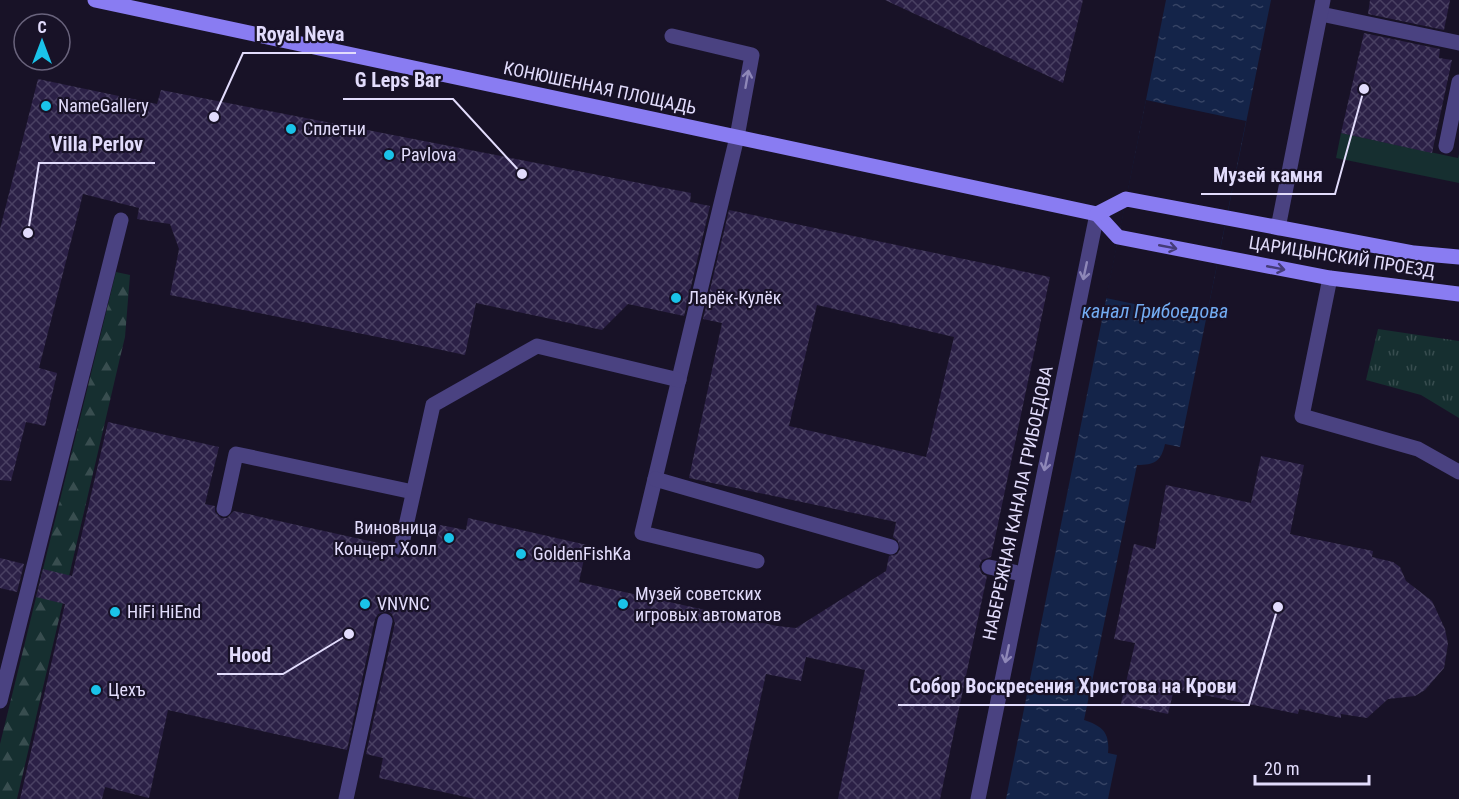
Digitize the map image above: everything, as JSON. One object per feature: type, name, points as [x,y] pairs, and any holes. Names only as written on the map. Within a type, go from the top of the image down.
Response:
[{"type":"main road","name":"КОНЮШЕННАЯ ПЛОЩАДЬ","points":[[95,0],[1097,214]]},
{"type":"main road","name":"ЦАРИЦЫНСКИЙ ПРОЕЗД","points":[[1459,257],[1414,253],[1126,199],[1097,214],[1118,237],[1329,278],[1459,294]]},
{"type":"street","points":[[1278,228],[1322,7],[1459,43]]},
{"type":"street","points":[[672,36],[752,55],[737,137],[642,533],[757,561]]},
{"type":"street","points":[[1446,146],[1459,82]]},
{"type":"street","name":"НАБЕРЕЖНАЯ КАНАЛА ГРИБОЕДОВА","points":[[978,799],[1097,214]]},
{"type":"street","points":[[0,701],[121,220]]},
{"type":"street","points":[[1329,278],[1302,416],[1418,449],[1459,472]]},
{"type":"street","points":[[401,548],[433,405],[537,346],[679,380]]},
{"type":"street","points":[[224,509],[236,454],[413,492]]},
{"type":"street","points":[[656,479],[891,547]]},
{"type":"street","points":[[989,567],[1023,574]]},
{"type":"street","points":[[346,799],[385,621]]},
{"type":"green space","points":[[1341,133],[1458,158],[1459,154],[1459,183],[1336,158]]},
{"type":"green space","points":[[116,272],[130,275],[125,337],[17,799],[0,799],[0,744]]},
{"type":"green space","points":[[1378,329],[1459,341],[1459,418],[1421,395],[1366,380]]},
{"type":"water","name":"канал Грибоедова","points":[[1166,0],[1271,0],[1180,447],[1165,444],[1159,459],[1152,463],[1137,465],[1084,720],[1104,731],[1108,740],[1108,753],[1117,755],[1108,799],[1006,799]]},
{"type":"pier","points":[[1146,100],[1246,121],[1206,319],[1106,298]]},
{"type":"building","points":[[885,0],[1083,0],[1063,83]]},
{"type":"building","points":[[1370,0],[1450,0],[1444,30],[1368,14]]},
{"type":"building","points":[[1364,33],[1440,49],[1439,58],[1452,60],[1432,153],[1341,133]]},
{"type":"building","points":[[38,79],[157,104],[161,90],[691,193],[690,202],[710,206],[684,316],[628,304],[602,330],[476,303],[465,355],[170,295],[179,249],[170,224],[137,219],[139,208],[83,194],[39,368],[57,373],[45,426],[26,422],[11,481],[0,480],[0,229]]},
{"type":"building","points":[[729,210],[1050,277],[991,557],[982,560],[979,566],[982,574],[987,576],[940,799],[838,799],[865,670],[806,657],[801,681],[766,674],[738,799],[475,799],[379,778],[383,758],[366,754],[395,623],[392,614],[387,611],[378,614],[375,619],[347,750],[168,710],[149,798],[105,787],[102,799],[20,799],[65,604],[36,597],[43,569],[72,576],[108,422],[219,447],[205,504],[215,506],[215,512],[221,518],[227,518],[234,511],[392,546],[394,555],[399,558],[408,555],[411,550],[433,555],[440,525],[466,530],[468,518],[587,545],[579,582],[777,626],[796,628],[886,571],[889,556],[897,554],[900,549],[898,541],[893,537],[896,522],[689,478],[722,323],[703,319]],"holes":[[[817,305],[954,337],[926,457],[789,426]]]},
{"type":"building","points":[[1261,456],[1304,465],[1290,534],[1373,551],[1372,557],[1393,562],[1400,567],[1406,581],[1432,601],[1445,629],[1448,644],[1444,668],[1425,690],[1415,696],[1388,699],[1367,718],[1341,714],[1341,718],[1299,709],[1298,714],[1174,689],[1168,714],[1121,704],[1135,643],[1114,639],[1134,544],[1155,549],[1166,485],[1251,503]]},
{"type":"building","points":[[0,558],[24,564],[17,592],[0,588]]},
{"type":"place","name":"Музей камня","points":[[1364,89]]},
{"type":"place","name":"NameGallery","points":[[46,106]]},
{"type":"place","name":"Royal Neva","points":[[214,117]]},
{"type":"place","name":"Сплетни","points":[[291,129]]},
{"type":"place","name":"Pavlova","points":[[389,155]]},
{"type":"place","name":"G Leps Bar","points":[[522,174]]},
{"type":"place","name":"Villa Perlov","points":[[28,233]]},
{"type":"place","name":"Ларёк-Кулёк","points":[[676,298]]},
{"type":"place","name":"Виновница Концерт Холл","points":[[449,538]]},
{"type":"place","name":"GoldenFishKa","points":[[521,554]]},
{"type":"place","name":"VNVNC","points":[[365,604]]},
{"type":"place","name":"Музей советских игровых автоматов","points":[[623,604]]},
{"type":"place","name":"Собор Воскресения Христова на Крови","points":[[1278,607]]},
{"type":"place","name":"HiFi HiEnd","points":[[115,612]]},
{"type":"place","name":"Hood","points":[[349,634]]},
{"type":"place","name":"Цехъ","points":[[96,690]]}]
